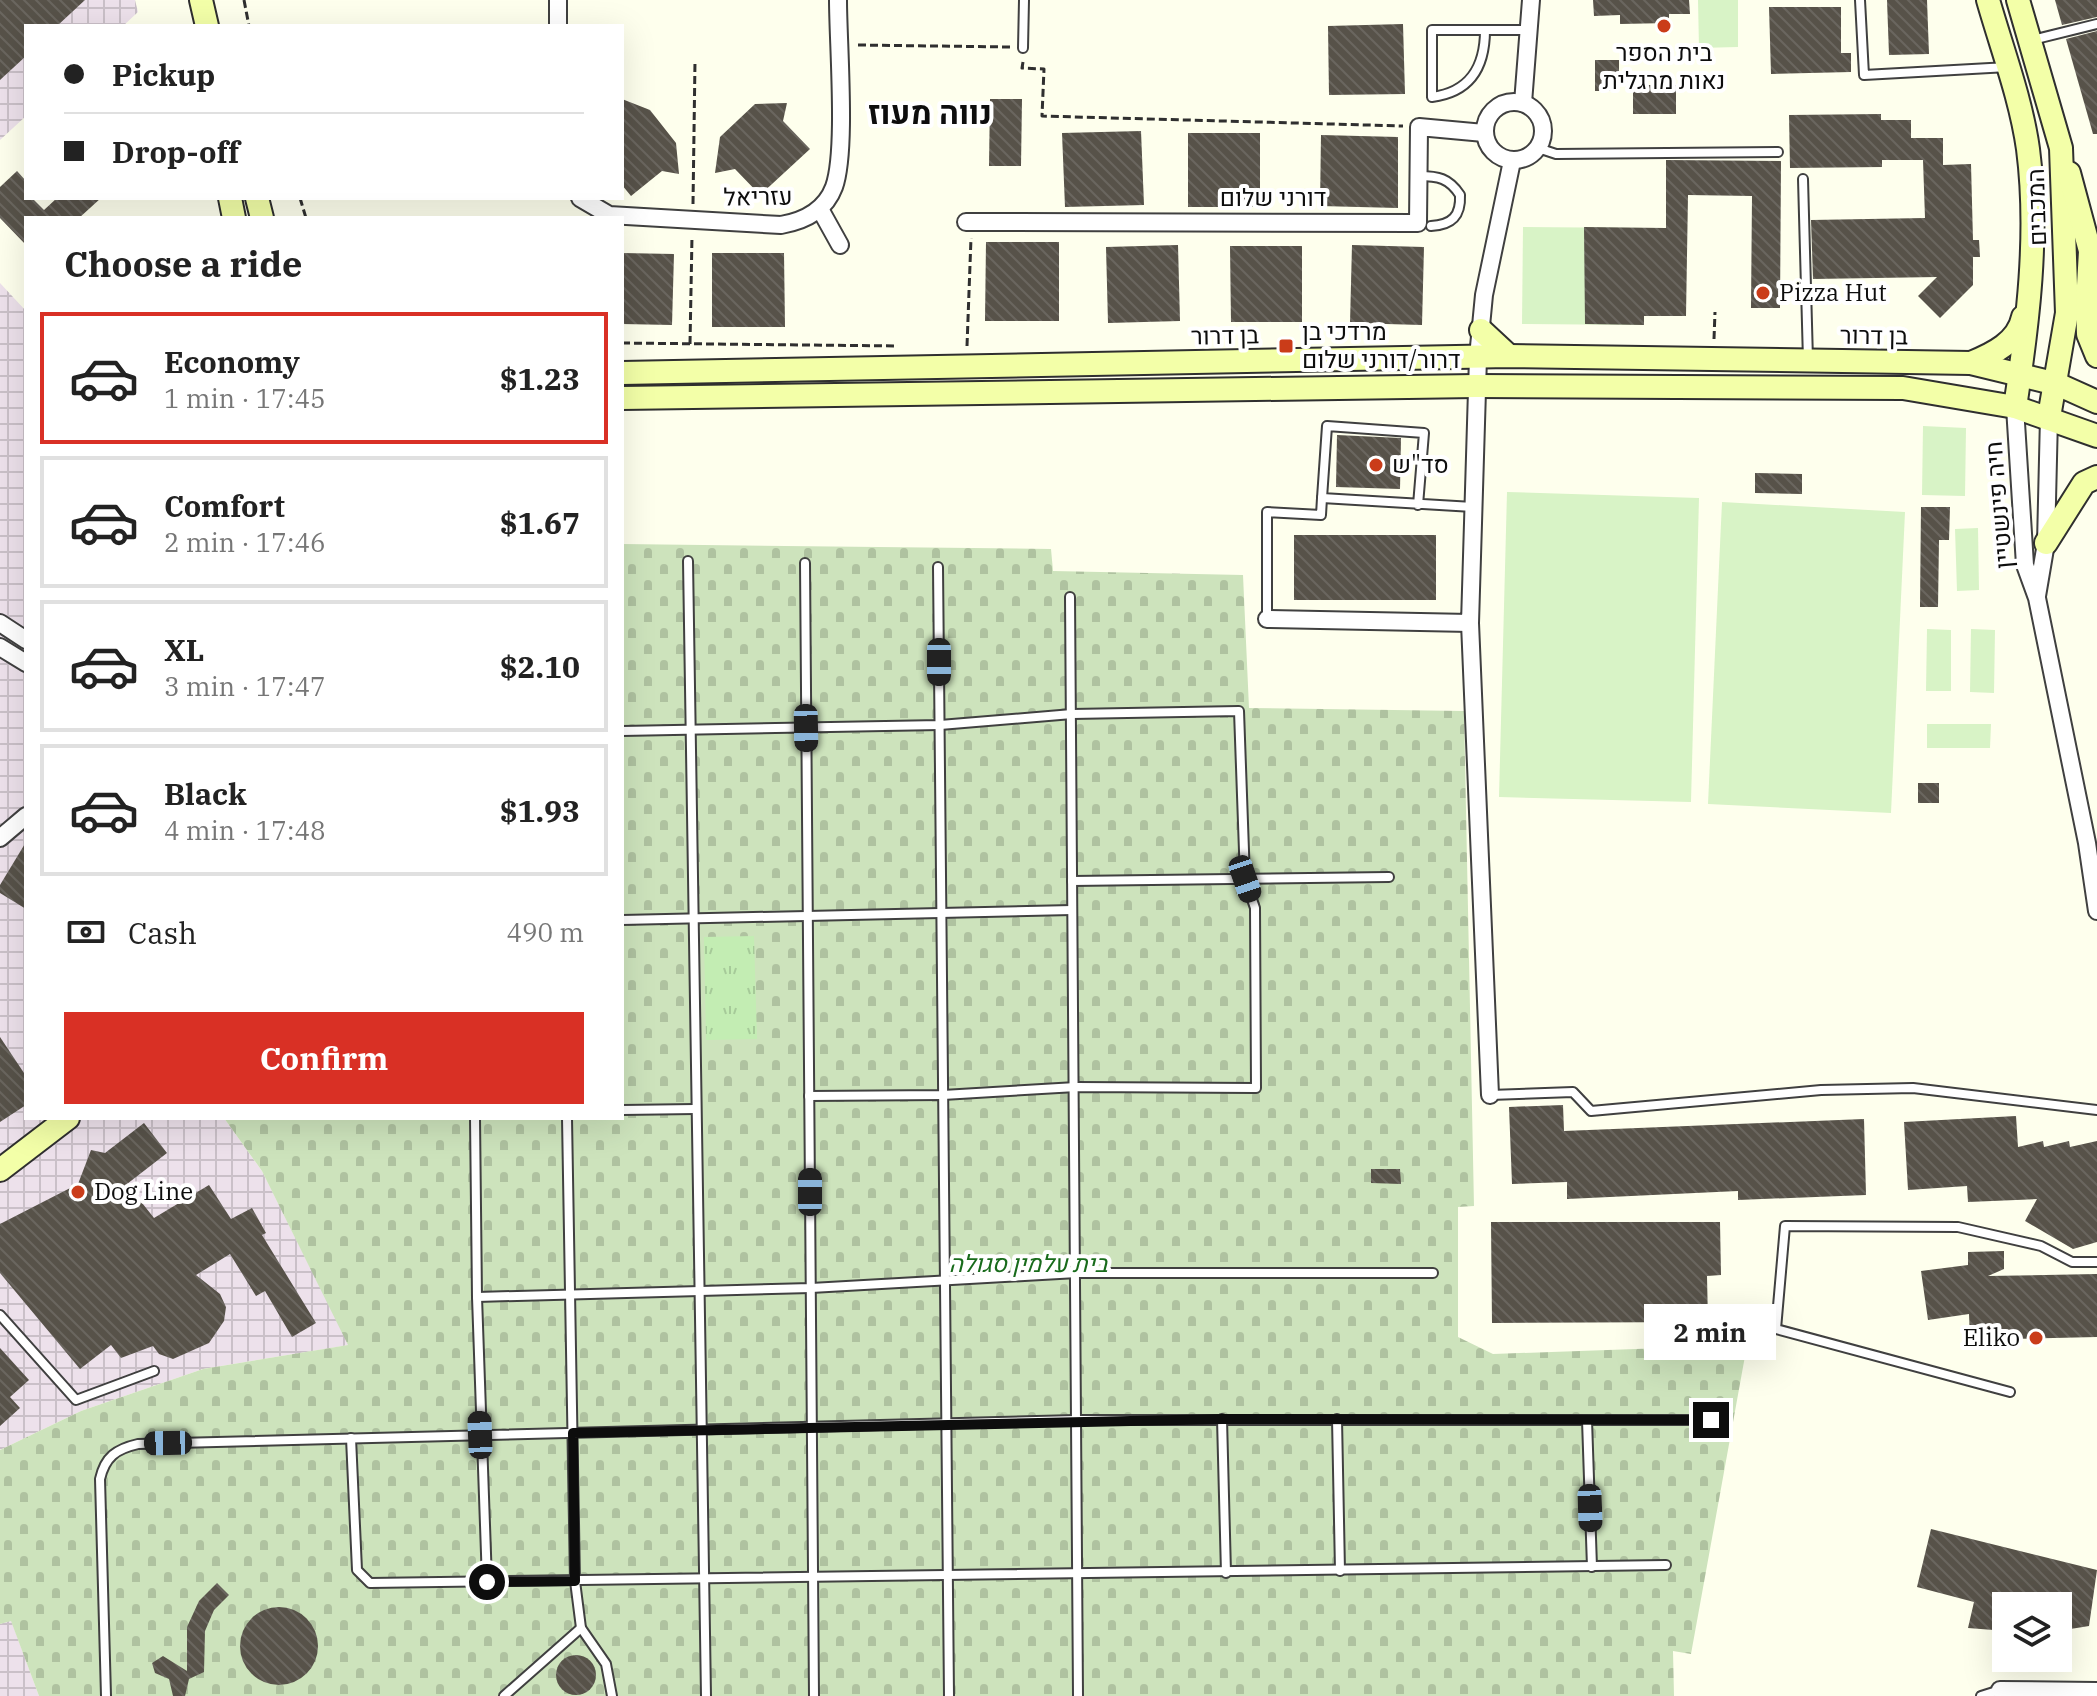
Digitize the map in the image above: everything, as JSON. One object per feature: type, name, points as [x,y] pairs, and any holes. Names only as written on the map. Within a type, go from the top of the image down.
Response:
[{"type":"street","points":[[201,0],[207,24]]},
{"type":"street","points":[[558,0],[558,24]]},
{"type":"street","name":"עזריאל","points":[[583,200],[609,215],[781,225],[802,222],[820,209],[834,188],[838,155],[838,0]]},
{"type":"street","points":[[1523,103],[1531,0]]},
{"type":"street","name":"המכבים","points":[[1988,0],[2028,147],[2033,206],[2028,289],[2015,407]]},
{"type":"street","name":"המכבים","points":[[2018,0],[2061,148],[2067,313],[2049,417]]},
{"type":"street","points":[[1504,103],[1523,103],[1531,107],[1542,122],[1544,131],[1538,148],[1531,156],[1512,161],[1490,149],[1484,133],[1489,115],[1495,108],[1504,103]]},
{"type":"street","points":[[1419,127],[1484,133]]},
{"type":"street","name":"דורני שלום","points":[[969,222],[1418,223],[1419,127]]},
{"type":"street","points":[[2061,148],[2090,251],[2092,308],[2088,334],[2097,356]]},
{"type":"street","points":[[1490,1095],[1470,623],[1476,386],[1484,295],[1512,161]]},
{"type":"street","points":[[820,209],[840,245]]},
{"type":"street","points":[[1971,363],[1995,353],[2009,341],[2022,323],[2028,289]]},
{"type":"street","points":[[1481,330],[1509,356]]},
{"type":"street","name":"בן דרור","points":[[624,373],[1509,356],[1971,363],[2057,384],[2097,402]]},
{"type":"street","points":[[624,398],[1476,386],[1903,388],[2015,407],[2097,436]]},
{"type":"street","name":"חיה פינשטיין","points":[[2015,407],[2025,565],[2037,598],[2087,843],[2097,911]]},
{"type":"street","name":"חיה פינשטיין","points":[[2037,598],[2046,543],[2049,417]]},
{"type":"street","points":[[2046,543],[2084,483],[2097,477]]},
{"type":"street","points":[[1267,619],[1470,623]]},
{"type":"street","points":[[0,623],[24,639]]},
{"type":"street","points":[[0,647],[24,662]]},
{"type":"street","points":[[0,838],[24,818]]},
{"type":"street","points":[[0,1170],[65,1120]]},
{"type":"street","points":[[2000,1690],[2097,1691]]},
{"type":"lane","points":[[1023,48],[1024,0]]},
{"type":"lane","points":[[1860,0],[1864,75],[2008,67]]},
{"type":"lane","points":[[2028,42],[2097,24]]},
{"type":"lane","points":[[1485,30],[1481,64],[1470,79],[1448,95],[1432,97],[1432,30],[1485,30],[1529,30]]},
{"type":"lane","points":[[1538,148],[1556,154],[1778,152]]},
{"type":"lane","points":[[1419,176],[1437,176],[1452,182],[1460,195],[1455,218],[1446,225],[1431,226]]},
{"type":"lane","points":[[1803,179],[1808,361]]},
{"type":"lane","points":[[1267,619],[1267,512],[1321,515],[1327,426],[1424,433],[1418,505]]},
{"type":"lane","points":[[1322,498],[1473,507]]},
{"type":"lane","points":[[688,561],[706,1696]]},
{"type":"lane","points":[[805,563],[814,1696]]},
{"type":"lane","points":[[938,567],[949,1696]]},
{"type":"lane","points":[[1070,597],[1076,1087],[1078,1696]]},
{"type":"lane","points":[[624,731],[940,725],[1072,714],[1239,711],[1245,879],[1255,908],[1256,1088],[1076,1087],[943,1095],[809,1096]]},
{"type":"lane","points":[[1072,881],[1389,877]]},
{"type":"lane","points":[[624,920],[1072,910]]},
{"type":"lane","points":[[1490,1095],[1573,1092],[1591,1111],[1821,1090],[1913,1088],[2097,1110]]},
{"type":"lane","points":[[624,1110],[695,1109]]},
{"type":"lane","points":[[475,1120],[480,1435],[487,1582]]},
{"type":"lane","points":[[567,1120],[575,1581],[581,1628],[606,1664],[612,1696]]},
{"type":"lane","points":[[2010,1392],[1776,1329],[1785,1226],[1958,1227],[2041,1246],[2072,1262],[2097,1262]]},
{"type":"lane","points":[[477,1297],[811,1288],[945,1278],[1077,1273],[1433,1273]]},
{"type":"lane","points":[[0,1315],[76,1400],[154,1371]]},
{"type":"lane","points":[[1222,1419],[1226,1573]]},
{"type":"lane","points":[[1337,1419],[1340,1571]]},
{"type":"lane","points":[[106,1696],[100,1479],[111,1454],[138,1444],[1076,1420],[1711,1420]]},
{"type":"lane","points":[[1587,1420],[1592,1567]]},
{"type":"lane","points":[[351,1438],[357,1570],[370,1583],[1666,1565]]},
{"type":"lane","points":[[504,1696],[581,1628]]},
{"type":"lane","points":[[1981,1696],[2000,1690]]},
{"type":"path","points":[[244,0],[249,24]]},
{"type":"path","points":[[838,45],[1023,48],[1022,68],[1044,69],[1042,116],[1419,127]]},
{"type":"path","points":[[967,346],[969,222]]},
{"type":"path","points":[[1714,359],[1715,312]]},
{"type":"shaded area","points":[[0,0],[135,0],[138,12],[125,24],[24,24],[24,118],[0,140]]},
{"type":"shaded area","points":[[0,283],[24,309],[24,1120],[225,1120],[262,1171],[349,1345],[203,1369],[81,1411],[0,1450]]},
{"type":"shaded area","points":[[11,1620],[39,1696],[0,1696],[0,1624]]},
{"type":"green space","points":[[1698,0],[1738,0],[1738,47],[1699,48]]},
{"type":"green space","points":[[1523,227],[1645,228],[1644,325],[1522,324]]},
{"type":"green space","points":[[1923,426],[1966,428],[1965,496],[1922,495]]},
{"type":"green space","points":[[1507,492],[1699,498],[1691,802],[1499,797]]},
{"type":"green space","points":[[1722,502],[1905,512],[1891,813],[1708,804]]},
{"type":"green space","points":[[1978,528],[1979,590],[1957,591],[1955,529]]},
{"type":"green space","name":"בית עלמין סגולה","points":[[624,544],[1051,549],[1053,571],[1243,575],[1249,708],[1464,711],[1474,1206],[1458,1207],[1458,1337],[1493,1354],[1747,1345],[1691,1654],[1673,1651],[1674,1696],[39,1696],[11,1621],[0,1624],[0,1450],[81,1411],[203,1369],[348,1345],[262,1171],[225,1120],[624,1120]]},
{"type":"green space","points":[[1927,629],[1951,630],[1951,691],[1926,691]]},
{"type":"green space","points":[[1971,629],[1995,630],[1994,693],[1970,692]]},
{"type":"green space","points":[[1927,724],[1991,724],[1990,748],[1927,748]]},
{"type":"green space","points":[[754,936],[757,1039],[706,1040],[704,937]]},
{"type":"building","points":[[0,0],[85,0],[59,24],[24,24],[24,58],[0,80]]},
{"type":"building","points":[[1593,0],[1689,0],[1690,14],[1669,14],[1669,23],[1620,24],[1620,15],[1594,16]]},
{"type":"building","points":[[1887,0],[1927,0],[1929,54],[1889,55]]},
{"type":"building","points":[[2055,0],[2097,0],[2097,17],[2062,25]]},
{"type":"building","points":[[1769,7],[1841,7],[1841,53],[1851,53],[1851,72],[1771,74]]},
{"type":"building","points":[[1403,24],[1405,94],[1329,95],[1328,26]]},
{"type":"building","points":[[2097,31],[2097,134],[2093,134],[2066,39]]},
{"type":"building","points":[[1595,60],[1619,60],[1619,91],[1595,91]]},
{"type":"building","points":[[1633,85],[1676,85],[1676,114],[1633,114]]},
{"type":"building","points":[[990,99],[1022,99],[1021,166],[989,166]]},
{"type":"building","points":[[624,100],[650,110],[676,143],[679,174],[662,171],[631,196],[624,187]]},
{"type":"building","points":[[787,103],[783,121],[810,149],[760,195],[735,169],[715,173],[720,137],[755,104]]},
{"type":"building","points":[[1881,114],[1881,120],[1911,120],[1911,138],[1943,138],[1943,165],[1971,164],[1973,240],[1979,240],[1980,257],[1973,257],[1973,285],[1940,318],[1918,296],[1937,277],[1813,279],[1811,220],[1925,218],[1923,160],[1882,160],[1882,167],[1790,168],[1789,115]]},
{"type":"building","points":[[1141,131],[1144,205],[1065,207],[1062,133]]},
{"type":"building","points":[[1188,133],[1260,133],[1260,207],[1188,207]]},
{"type":"building","points":[[1321,135],[1398,137],[1398,208],[1320,206]]},
{"type":"building","points":[[1666,160],[1781,161],[1780,308],[1751,308],[1752,196],[1688,195],[1686,316],[1644,316],[1644,325],[1585,324],[1584,227],[1666,228]]},
{"type":"building","points":[[17,171],[24,179],[24,200],[34,200],[44,210],[55,200],[99,200],[81,216],[24,216],[24,243],[0,218],[0,187]]},
{"type":"building","points":[[986,242],[1059,242],[1059,321],[985,321]]},
{"type":"building","points":[[1178,245],[1180,321],[1108,323],[1106,247]]},
{"type":"building","points":[[1352,245],[1424,247],[1422,325],[1350,323]]},
{"type":"building","points":[[1230,246],[1302,246],[1302,322],[1231,322]]},
{"type":"building","points":[[624,253],[674,254],[672,325],[624,324]]},
{"type":"building","points":[[712,253],[784,253],[785,327],[712,327]]},
{"type":"building","points":[[1337,435],[1401,438],[1400,489],[1336,487]]},
{"type":"building","points":[[1755,473],[1802,474],[1802,494],[1755,493]]},
{"type":"building","points":[[1921,507],[1950,507],[1949,540],[1939,540],[1938,607],[1920,607]]},
{"type":"building","points":[[1294,535],[1436,535],[1436,600],[1294,600]]},
{"type":"building","points":[[1918,783],[1939,783],[1939,803],[1918,803]]},
{"type":"building","points":[[24,845],[24,908],[0,893],[0,885]]},
{"type":"building","points":[[0,1037],[24,1073],[24,1106],[0,1122]]},
{"type":"building","points":[[1563,1105],[1564,1131],[1864,1119],[1866,1195],[1738,1200],[1738,1191],[1567,1199],[1567,1182],[1512,1184],[1509,1107]]},
{"type":"building","points":[[2016,1116],[2018,1147],[2043,1141],[2044,1147],[2069,1141],[2070,1147],[2097,1141],[2097,1242],[2073,1249],[2025,1221],[2037,1199],[1968,1202],[1967,1186],[1908,1190],[1904,1122]]},
{"type":"building","points":[[144,1123],[167,1153],[127,1184],[154,1218],[209,1185],[231,1219],[252,1208],[266,1233],[262,1235],[316,1323],[292,1337],[265,1291],[256,1296],[230,1254],[196,1275],[220,1294],[226,1307],[224,1321],[209,1343],[173,1359],[159,1354],[153,1346],[121,1358],[111,1345],[80,1369],[0,1273],[0,1224],[78,1184],[91,1150],[105,1153]]},
{"type":"building","points":[[1371,1169],[1400,1169],[1401,1184],[1371,1183]]},
{"type":"building","points":[[1491,1222],[1720,1222],[1721,1275],[1707,1276],[1708,1322],[1492,1323]]},
{"type":"building","points":[[2004,1251],[2004,1269],[1988,1276],[2097,1274],[2097,1337],[1970,1340],[1969,1314],[1928,1320],[1921,1271],[1968,1265],[1968,1252]]},
{"type":"building","points":[[0,1348],[29,1380],[10,1397],[20,1408],[0,1426]]},
{"type":"building","points":[[1931,1529],[2097,1570],[2089,1626],[2072,1629],[2072,1592],[1992,1592],[1992,1630],[1968,1628],[1974,1602],[1917,1587]]},
{"type":"building","points":[[217,1583],[229,1595],[214,1610],[205,1631],[204,1672],[189,1679],[185,1696],[173,1696],[169,1679],[155,1673],[152,1663],[163,1656],[187,1671],[187,1627],[199,1601]]},
{"type":"building","points":[[279,1607],[294,1610],[307,1618],[315,1631],[318,1646],[315,1661],[307,1674],[294,1682],[279,1685],[264,1682],[251,1674],[243,1661],[240,1646],[243,1631],[251,1618],[264,1610]]},
{"type":"building","points":[[576,1655],[590,1661],[596,1675],[590,1689],[576,1695],[562,1689],[556,1675],[562,1661]]},
{"type":"place","name":"בית הספר נאות מרגלית","points":[[1664,26]]},
{"type":"place","name":"Pizza Hut","points":[[1763,293]]},
{"type":"place","name":"מרדכי בן דרור/דורני שלום","points":[[1286,346]]},
{"type":"place","name":"סד\"ש","points":[[1376,465]]},
{"type":"place","name":"Dog Line","points":[[78,1192]]},
{"type":"place","name":"Eliko","points":[[2036,1338]]},
{"type":"district","name":"נווה מעוז","points":[[930,113]]},
{"type":"route","points":[[487,1582],[575,1581],[573,1433],[1076,1420],[1711,1420]]}]
